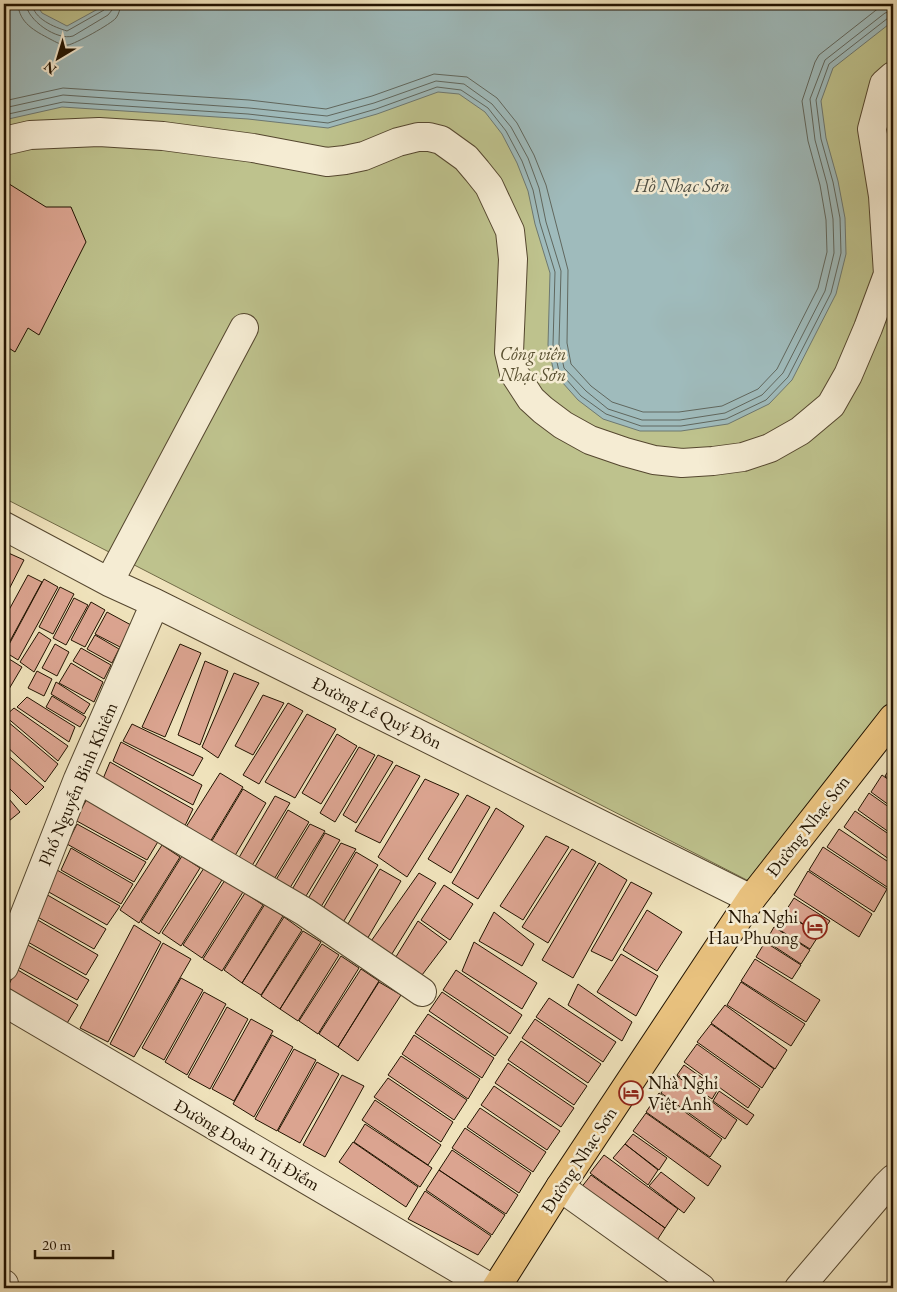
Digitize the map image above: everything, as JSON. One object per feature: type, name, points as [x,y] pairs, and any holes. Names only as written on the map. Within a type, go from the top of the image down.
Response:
[{"type":"main road","name":"Đường Nhạc Sơn","points":[[496,1288],[560,1187],[752,899],[893,718]]},
{"type":"street","points":[[4,142],[30,135],[99,132],[154,135],[244,146],[327,162],[364,156],[398,142],[418,137],[441,140],[466,158],[489,186],[510,231],[513,259],[509,352],[514,373],[530,398],[543,410],[570,429],[590,440],[654,460],[682,462],[713,461],[743,457],[770,448],[800,431],[831,405],[848,375],[888,274],[883,196],[872,129],[884,84],[893,76]]},
{"type":"street","points":[[109,582],[244,328]]},
{"type":"street","name":"Đường Lê Quý Đôn","points":[[4,526],[109,582],[155,603],[752,899]]},
{"type":"street","name":"Phố Nguyễn Bỉnh Khiêm","points":[[4,967],[78,779],[155,603]]},
{"type":"street","points":[[78,779],[305,912],[422,992]]},
{"type":"street","name":"Đường Đoàn Thị Điểm","points":[[4,1002],[491,1288]]},
{"type":"street","points":[[799,1288],[893,1179]]},
{"type":"street","points":[[560,1187],[701,1288]]},
{"type":"green space","name":"Công viên Nhạc Sơn","points":[[4,4],[893,4],[893,716],[774,894],[4,498]]},
{"type":"water","name":"Hồ Nhạc Sơn","points":[[4,4],[36,4],[42,13],[67,26],[107,4],[893,4],[893,21],[833,68],[821,101],[826,138],[838,181],[845,218],[846,254],[836,294],[792,380],[769,404],[728,424],[681,431],[640,431],[603,419],[578,400],[554,373],[548,345],[550,273],[535,224],[528,191],[517,163],[502,134],[485,112],[459,94],[438,92],[377,114],[328,128],[248,119],[62,107],[4,120]]},
{"type":"building","points":[[6,182],[46,207],[71,207],[86,242],[39,335],[28,328],[15,352],[4,345],[4,184]]},
{"type":"building","points":[[4,551],[24,560],[4,599]]},
{"type":"building","points":[[28,575],[42,582],[4,652],[4,619]]},
{"type":"building","points":[[44,579],[58,587],[18,660],[5,652]]},
{"type":"building","points":[[60,587],[74,594],[53,634],[39,627]]},
{"type":"building","points":[[74,598],[88,605],[66,645],[53,638]]},
{"type":"building","points":[[91,602],[105,610],[85,647],[71,640]]},
{"type":"building","points":[[107,612],[131,625],[120,647],[95,634]]},
{"type":"building","points":[[39,632],[51,640],[34,672],[20,662]]},
{"type":"building","points":[[95,635],[119,649],[112,663],[87,649]]},
{"type":"building","points":[[55,644],[69,652],[57,676],[42,668]]},
{"type":"building","points":[[180,644],[201,653],[165,737],[142,727]]},
{"type":"building","points":[[81,648],[111,665],[104,679],[73,661]]},
{"type":"building","points":[[6,657],[22,667],[9,689],[4,685],[4,661]]},
{"type":"building","points":[[205,661],[228,671],[200,745],[178,735]]},
{"type":"building","points":[[71,663],[103,682],[94,702],[59,683]]},
{"type":"building","points":[[37,671],[52,679],[44,696],[28,688]]},
{"type":"building","points":[[234,673],[259,683],[218,758],[202,747]]},
{"type":"building","points":[[56,682],[90,704],[84,714],[51,694]]},
{"type":"building","points":[[263,695],[284,703],[253,755],[235,746]]},
{"type":"building","points":[[52,696],[86,717],[80,727],[46,707]]},
{"type":"building","points":[[27,697],[75,727],[69,742],[17,707]]},
{"type":"building","points":[[288,703],[303,711],[259,784],[243,775]]},
{"type":"building","points":[[14,708],[68,746],[58,761],[5,716]]},
{"type":"building","points":[[307,714],[336,729],[295,798],[265,782]]},
{"type":"building","points":[[7,721],[58,764],[45,782],[4,744],[4,724]]},
{"type":"building","points":[[132,724],[203,758],[193,776],[123,741]]},
{"type":"building","points":[[337,734],[357,746],[321,804],[302,793]]},
{"type":"building","points":[[121,742],[202,785],[193,805],[113,761]]},
{"type":"building","points":[[359,747],[375,755],[335,822],[320,813]]},
{"type":"building","points":[[4,752],[44,787],[26,805],[4,783]]},
{"type":"building","points":[[378,755],[393,762],[356,823],[343,815]]},
{"type":"building","points":[[110,762],[193,809],[182,832],[100,786]]},
{"type":"building","points":[[893,764],[893,782],[885,776]]},
{"type":"building","points":[[396,765],[420,776],[380,843],[355,831]]},
{"type":"building","points":[[220,773],[243,787],[210,842],[186,827]]},
{"type":"building","points":[[882,775],[893,783],[893,808],[871,792]]},
{"type":"building","points":[[425,779],[459,794],[407,877],[378,857]]},
{"type":"building","points":[[243,789],[266,803],[233,859],[210,844]]},
{"type":"building","points":[[4,793],[20,812],[4,825]]},
{"type":"building","points":[[869,793],[893,810],[893,835],[858,810]]},
{"type":"building","points":[[467,795],[490,807],[451,873],[428,859]]},
{"type":"building","points":[[275,796],[290,803],[250,869],[237,861]]},
{"type":"building","points":[[87,799],[159,840],[147,860],[75,820]]},
{"type":"building","points":[[496,808],[524,826],[478,899],[452,883]]},
{"type":"building","points":[[288,810],[309,822],[273,881],[253,870]]},
{"type":"building","points":[[855,811],[893,837],[893,862],[844,827]]},
{"type":"building","points":[[77,824],[146,862],[134,882],[67,844]]},
{"type":"building","points":[[310,824],[325,831],[288,891],[274,883]]},
{"type":"building","points":[[839,829],[893,865],[893,883],[890,889],[827,847]]},
{"type":"building","points":[[325,833],[340,840],[303,901],[290,893]]},
{"type":"building","points":[[546,836],[569,847],[523,920],[500,906]]},
{"type":"building","points":[[341,843],[356,849],[319,910],[306,902]]},
{"type":"building","points":[[162,845],[180,857],[139,923],[120,910]]},
{"type":"building","points":[[823,847],[887,889],[874,912],[809,870]]},
{"type":"building","points":[[71,848],[133,884],[121,904],[61,870]]},
{"type":"building","points":[[572,849],[596,862],[548,943],[522,927]]},
{"type":"building","points":[[356,852],[378,865],[342,924],[321,912]]},
{"type":"building","points":[[182,856],[200,868],[159,934],[141,922]]},
{"type":"building","points":[[599,863],[627,880],[573,978],[542,960]]},
{"type":"building","points":[[204,868],[222,880],[181,946],[162,933]]},
{"type":"building","points":[[380,869],[401,881],[366,941],[345,929]]},
{"type":"building","points":[[57,870],[120,906],[107,925],[47,891]]},
{"type":"building","points":[[808,871],[872,914],[859,937],[794,895]]},
{"type":"building","points":[[419,873],[436,883],[390,957],[369,944]]},
{"type":"building","points":[[225,880],[243,892],[202,958],[183,945]]},
{"type":"building","points":[[631,882],[652,893],[612,961],[591,951]]},
{"type":"building","points":[[444,885],[473,904],[450,940],[421,920]]},
{"type":"building","points":[[44,893],[106,929],[94,949],[34,915]]},
{"type":"building","points":[[245,893],[263,905],[222,971],[203,959]]},
{"type":"building","points":[[794,898],[830,921],[820,935],[785,912]]},
{"type":"building","points":[[265,904],[283,916],[242,983],[224,970]]},
{"type":"building","points":[[647,910],[682,932],[657,971],[623,950]]},
{"type":"building","points":[[494,912],[534,944],[522,966],[479,941]]},
{"type":"building","points":[[784,912],[819,935],[810,949],[775,927]]},
{"type":"building","points":[[284,917],[302,930],[261,995],[242,983]]},
{"type":"building","points":[[36,919],[98,955],[86,975],[26,941]]},
{"type":"building","points":[[418,921],[447,942],[419,979],[394,960]]},
{"type":"building","points":[[134,925],[161,942],[108,1042],[80,1028]]},
{"type":"building","points":[[774,927],[810,950],[801,964],[766,941]]},
{"type":"building","points":[[303,931],[321,942],[280,1009],[261,996]]},
{"type":"building","points":[[474,942],[537,983],[522,1009],[462,971]]},
{"type":"building","points":[[765,942],[801,965],[792,979],[756,957]]},
{"type":"building","points":[[163,943],[191,959],[134,1057],[110,1044]]},
{"type":"building","points":[[26,944],[89,980],[77,1000],[16,966]]},
{"type":"building","points":[[322,944],[339,955],[298,1021],[280,1009]]},
{"type":"building","points":[[621,954],[658,976],[636,1016],[597,992]]},
{"type":"building","points":[[341,956],[359,968],[318,1034],[299,1021]]},
{"type":"building","points":[[755,959],[820,1000],[806,1022],[741,981]]},
{"type":"building","points":[[16,969],[78,1005],[66,1025],[6,991]]},
{"type":"building","points":[[361,969],[379,981],[338,1047],[319,1034]]},
{"type":"building","points":[[456,970],[522,1015],[510,1034],[443,990]]},
{"type":"building","points":[[181,978],[203,990],[164,1060],[142,1048]]},
{"type":"building","points":[[379,982],[401,995],[358,1061],[338,1047]]},
{"type":"building","points":[[741,982],[805,1024],[791,1046],[727,1005]]},
{"type":"building","points":[[578,984],[632,1022],[622,1041],[568,1005]]},
{"type":"building","points":[[204,992],[226,1004],[187,1075],[165,1062]]},
{"type":"building","points":[[442,992],[508,1037],[495,1056],[429,1011]]},
{"type":"building","points":[[549,998],[616,1042],[603,1062],[536,1017]]},
{"type":"building","points":[[725,1005],[787,1050],[775,1069],[711,1023]]},
{"type":"building","points":[[227,1007],[248,1019],[210,1089],[188,1077]]},
{"type":"building","points":[[428,1014],[494,1058],[482,1078],[415,1033]]},
{"type":"building","points":[[251,1019],[273,1031],[234,1101],[212,1089]]},
{"type":"building","points":[[535,1019],[601,1064],[588,1083],[522,1038]]},
{"type":"building","points":[[711,1024],[774,1069],[762,1088],[697,1042]]},
{"type":"building","points":[[272,1035],[293,1047],[254,1117],[233,1104]]},
{"type":"building","points":[[414,1035],[480,1079],[468,1099],[402,1054]]},
{"type":"building","points":[[521,1041],[587,1086],[574,1105],[508,1060]]},
{"type":"building","points":[[697,1044],[760,1089],[748,1108],[684,1062]]},
{"type":"building","points":[[294,1049],[316,1060],[277,1131],[255,1119]]},
{"type":"building","points":[[401,1056],[467,1100],[454,1120],[388,1075]]},
{"type":"building","points":[[317,1062],[339,1074],[300,1143],[278,1131]]},
{"type":"building","points":[[508,1063],[574,1108],[561,1127],[495,1083]]},
{"type":"building","points":[[684,1065],[718,1089],[712,1099],[677,1075]]},
{"type":"building","points":[[674,1074],[737,1120],[725,1139],[661,1093]]},
{"type":"building","points":[[342,1075],[364,1086],[325,1157],[303,1145]]},
{"type":"building","points":[[388,1078],[453,1122],[441,1142],[374,1097]]},
{"type":"building","points":[[494,1086],[560,1131],[547,1150],[481,1105]]},
{"type":"building","points":[[719,1091],[754,1115],[747,1125],[713,1101]]},
{"type":"building","points":[[659,1093],[722,1139],[710,1157],[646,1112]]},
{"type":"building","points":[[375,1100],[441,1145],[428,1165],[362,1120]]},
{"type":"building","points":[[480,1108],[546,1152],[533,1172],[467,1127]]},
{"type":"building","points":[[646,1113],[721,1166],[708,1186],[633,1131]]},
{"type":"building","points":[[365,1124],[432,1168],[420,1187],[354,1142]]},
{"type":"building","points":[[465,1128],[531,1173],[519,1193],[452,1148]]},
{"type":"building","points":[[633,1134],[667,1158],[659,1170],[625,1144]]},
{"type":"building","points":[[353,1142],[418,1187],[406,1207],[339,1162]]},
{"type":"building","points":[[625,1144],[658,1170],[648,1185],[613,1158]]},
{"type":"building","points":[[452,1150],[518,1195],[506,1214],[439,1170]]},
{"type":"building","points":[[604,1155],[678,1209],[665,1228],[590,1173]]},
{"type":"building","points":[[439,1170],[505,1215],[492,1235],[426,1190]]},
{"type":"building","points":[[661,1172],[695,1198],[684,1213],[649,1186]]},
{"type":"building","points":[[591,1175],[665,1228],[652,1248],[577,1193]]},
{"type":"building","points":[[425,1191],[491,1236],[478,1255],[408,1219]]},
{"type":"place","name":"Nha Nghi Hau Phuong","points":[[815,927]]},
{"type":"place","name":"Nhà Nghỉ Việt Anh","points":[[631,1093]]}]
